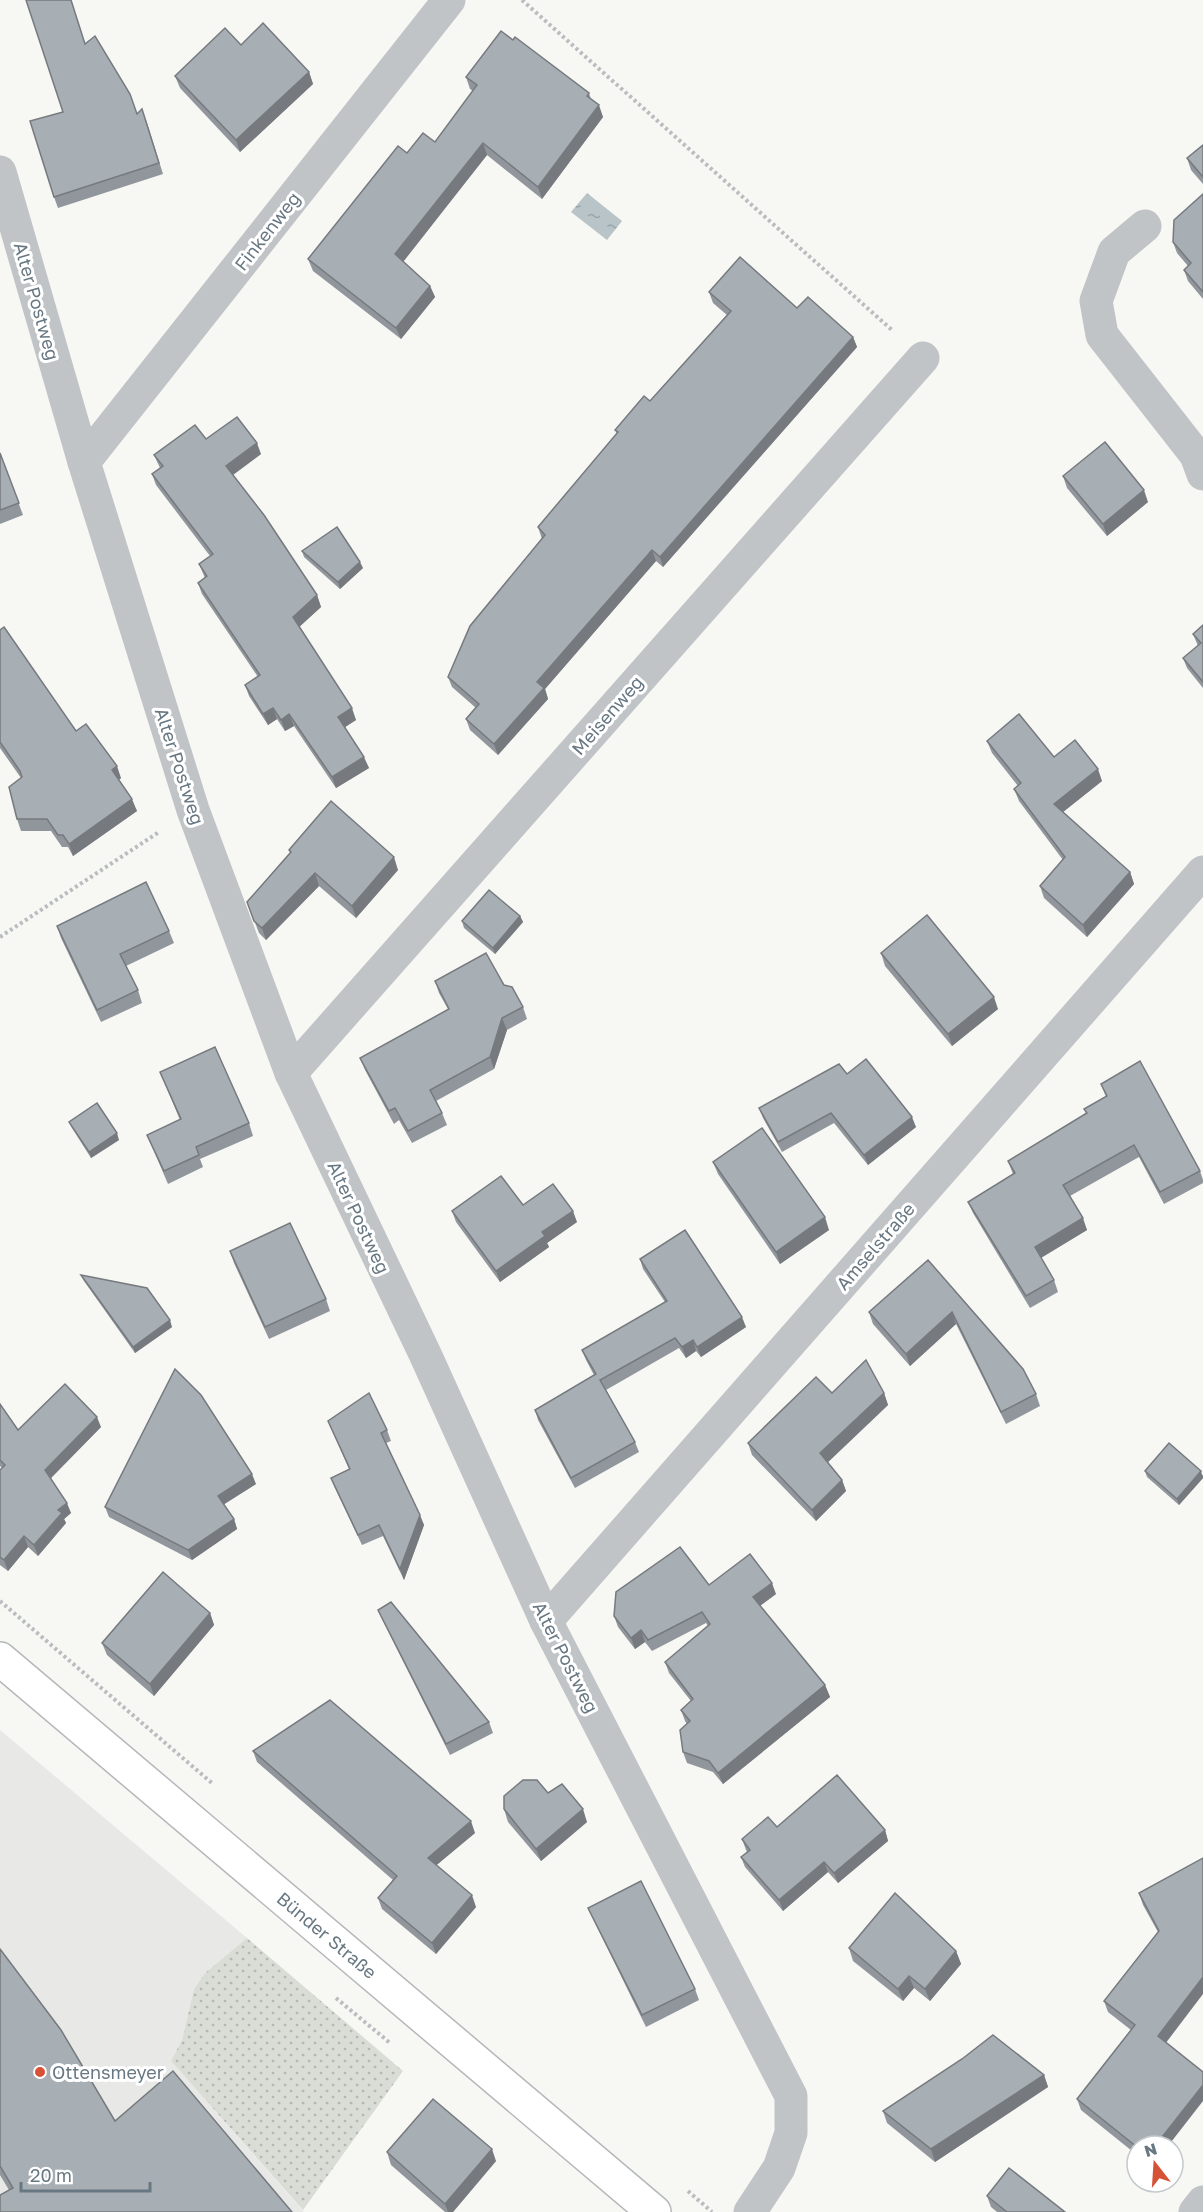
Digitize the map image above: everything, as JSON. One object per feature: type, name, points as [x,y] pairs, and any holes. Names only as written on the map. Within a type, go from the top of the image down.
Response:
[{"type":"main road","name":"Bünder Straße","points":[[0,1659],[654,2212]]},
{"type":"street","name":"Finkenweg","points":[[84,462],[449,0]]},
{"type":"street","name":"Alter Postweg","points":[[0,172],[84,462],[193,810],[291,1073],[425,1354],[546,1621],[791,2096],[791,2133],[780,2168],[750,2212]]},
{"type":"street","points":[[1145,226],[1114,252],[1096,301],[1102,335],[1196,455],[1203,474]]},
{"type":"street","name":"Meisenweg","points":[[291,1073],[923,358]]},
{"type":"street","name":"Amselstraße","points":[[546,1621],[1203,872]]},
{"type":"street","points":[[1195,2212],[1203,2202]]},
{"type":"path","points":[[522,0],[923,358]]},
{"type":"path","points":[[0,937],[193,810]]},
{"type":"shaded area","points":[[0,1730],[247,1938],[205,1973],[194,1989],[182,2040],[171,2061],[304,2212],[0,2212]]},
{"type":"shaded area","points":[[247,1938],[403,2071],[303,2210],[171,2061],[182,2040],[194,1989],[205,1973]]},
{"type":"water","points":[[587,193],[622,221],[607,240],[571,212]]},
{"type":"building","points":[[26,0],[71,0],[85,44],[95,36],[130,94],[137,114],[142,109],[159,163],[54,197],[30,121],[63,112]]},
{"type":"building","points":[[263,23],[309,72],[236,140],[175,76],[225,28],[241,45]]},
{"type":"building","points":[[501,31],[513,40],[515,37],[589,93],[587,96],[599,105],[538,187],[483,143],[395,254],[430,286],[396,328],[308,259],[398,146],[407,153],[423,133],[435,142],[477,85],[466,77]]},
{"type":"building","points":[[1203,145],[1203,177],[1187,158]]},
{"type":"building","points":[[1203,194],[1203,292],[1184,270],[1191,263],[1173,242],[1174,220]]},
{"type":"building","points":[[740,257],[797,308],[808,297],[853,337],[660,557],[652,550],[537,682],[544,688],[494,744],[466,719],[479,704],[448,677],[470,626],[545,535],[538,527],[618,432],[615,430],[644,396],[650,401],[731,311],[709,292]]},
{"type":"building","points":[[237,417],[257,443],[226,466],[264,515],[317,595],[293,617],[352,708],[338,717],[364,757],[332,777],[289,714],[281,720],[273,708],[263,714],[245,685],[260,675],[198,583],[207,576],[199,564],[213,554],[152,474],[163,466],[154,455],[195,425],[206,439]]},
{"type":"building","points":[[1105,442],[1144,490],[1103,524],[1063,476]]},
{"type":"building","points":[[0,453],[19,503],[0,510]]},
{"type":"building","points":[[337,527],[360,562],[338,582],[302,551]]},
{"type":"building","points":[[1203,625],[1203,682],[1183,658],[1201,643],[1193,634]]},
{"type":"building","points":[[4,627],[76,731],[86,724],[117,766],[112,770],[132,799],[69,844],[63,835],[58,835],[47,819],[17,819],[9,787],[22,777],[0,742],[0,630]]},
{"type":"building","points":[[1019,714],[1054,757],[1075,740],[1098,769],[1054,804],[1130,872],[1083,925],[1040,886],[1065,857],[1014,789],[1021,783],[987,741]]},
{"type":"building","points":[[331,801],[394,857],[352,906],[315,873],[262,928],[254,921],[247,902],[291,852],[289,850]]},
{"type":"building","points":[[146,882],[169,931],[120,954],[138,990],[97,1010],[57,926]]},
{"type":"building","points":[[489,890],[520,916],[493,948],[462,921]]},
{"type":"building","points":[[927,915],[994,997],[948,1034],[881,953]]},
{"type":"building","points":[[486,953],[504,985],[512,987],[523,1007],[502,1018],[490,1057],[430,1090],[442,1113],[408,1131],[395,1108],[389,1111],[360,1058],[449,1009],[435,981]]},
{"type":"building","points":[[215,1047],[249,1123],[196,1147],[199,1155],[164,1171],[147,1135],[181,1119],[160,1072]]},
{"type":"building","points":[[866,1059],[912,1117],[864,1155],[831,1113],[778,1142],[759,1108],[839,1064],[847,1074]]},
{"type":"building","points":[[1140,1061],[1200,1171],[1160,1192],[1134,1145],[1063,1185],[1083,1218],[1035,1247],[1054,1280],[1026,1296],[968,1202],[1015,1173],[1008,1161],[1087,1113],[1084,1109],[1107,1096],[1101,1084]]},
{"type":"building","points":[[97,1103],[117,1133],[89,1152],[69,1122]]},
{"type":"building","points":[[762,1128],[825,1217],[776,1252],[713,1162]]},
{"type":"building","points":[[501,1176],[523,1205],[553,1184],[573,1211],[542,1232],[545,1236],[496,1271],[452,1211]]},
{"type":"building","points":[[290,1223],[326,1299],[265,1327],[230,1251]]},
{"type":"building","points":[[685,1230],[742,1317],[697,1347],[693,1340],[682,1347],[675,1338],[600,1380],[635,1442],[571,1478],[535,1410],[596,1374],[582,1350],[667,1301],[640,1259]]},
{"type":"building","points":[[928,1260],[1023,1369],[1036,1394],[1001,1412],[952,1312],[906,1354],[869,1312]]},
{"type":"building","points":[[81,1275],[147,1288],[170,1320],[133,1347]]},
{"type":"building","points":[[866,1360],[884,1393],[820,1453],[842,1480],[812,1510],[748,1443],[816,1377],[832,1393]]},
{"type":"building","points":[[175,1369],[201,1395],[252,1474],[218,1496],[234,1519],[188,1550],[105,1507]]},
{"type":"building","points":[[65,1384],[97,1417],[45,1470],[67,1503],[58,1510],[62,1513],[34,1545],[24,1536],[4,1560],[0,1557],[0,1470],[5,1465],[0,1460],[0,1404],[18,1430]]},
{"type":"building","points":[[369,1393],[387,1430],[381,1433],[420,1515],[400,1569],[379,1525],[358,1535],[331,1478],[350,1469],[328,1421]]},
{"type":"building","points":[[1169,1443],[1201,1471],[1177,1499],[1145,1471]]},
{"type":"building","points":[[680,1547],[709,1585],[750,1554],[772,1583],[753,1597],[825,1685],[718,1773],[709,1761],[683,1752],[680,1730],[690,1721],[681,1710],[693,1699],[665,1662],[710,1624],[702,1612],[648,1640],[641,1630],[631,1638],[614,1616],[616,1592]]},
{"type":"building","points":[[163,1572],[210,1613],[150,1684],[102,1643]]},
{"type":"building","points":[[391,1602],[489,1722],[446,1744],[378,1610]]},
{"type":"building","points":[[330,1700],[471,1821],[428,1858],[472,1895],[432,1943],[378,1898],[397,1876],[253,1751]]},
{"type":"building","points":[[837,1775],[885,1830],[834,1873],[824,1862],[779,1900],[741,1857],[750,1850],[742,1839],[768,1817],[777,1827]]},
{"type":"building","points":[[523,1780],[537,1780],[548,1793],[562,1784],[583,1809],[536,1849],[504,1809],[504,1796]]},
{"type":"building","points":[[1203,1858],[1203,1977],[1158,2036],[1203,2072],[1203,2085],[1164,2134],[1125,2134],[1125,2137],[1077,2099],[1135,2025],[1104,2001],[1159,1931],[1139,1893]]},
{"type":"building","points":[[641,1881],[695,1989],[642,2015],[588,1908]]},
{"type":"building","points":[[895,1893],[956,1951],[925,1989],[909,1976],[898,1989],[849,1948]]},
{"type":"building","name":"Ottensmeyer","points":[[0,1949],[61,2030],[115,2121],[173,2071],[292,2212],[0,2212],[0,2195],[13,2188],[0,2166]]},
{"type":"building","points":[[993,2035],[1044,2075],[931,2149],[883,2111],[962,2059]]},
{"type":"building","points":[[433,2099],[492,2149],[445,2204],[387,2152]]},
{"type":"building","points":[[1009,2168],[1065,2212],[1007,2212],[987,2196]]},
{"type":"place","name":"Ottensmeyer","points":[[40,2072]]}]
